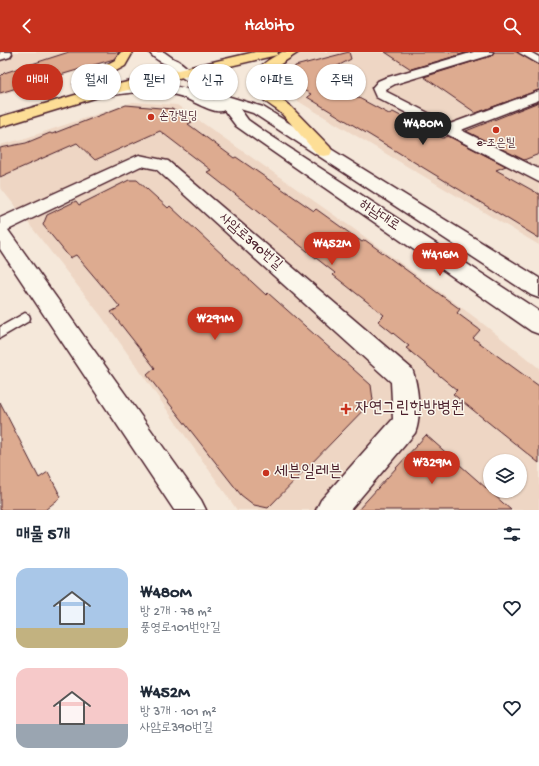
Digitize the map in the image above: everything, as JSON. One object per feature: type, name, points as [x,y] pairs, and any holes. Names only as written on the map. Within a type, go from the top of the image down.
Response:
[{"type":"main road","points":[[118,64],[127,52]]},
{"type":"main road","name":"하남대로","points":[[155,52],[171,62],[185,66],[188,69]]},
{"type":"main road","points":[[121,86],[185,66],[272,52]]},
{"type":"main road","points":[[293,52],[276,60],[262,73],[263,90],[287,111],[324,152]]},
{"type":"main road","points":[[121,74],[171,62]]},
{"type":"main road","points":[[66,87],[71,86]]},
{"type":"main road","points":[[121,90],[165,88],[206,100],[242,123]]},
{"type":"main road","points":[[0,122],[74,100]]},
{"type":"main road","name":"하남대로","points":[[225,100],[258,110],[539,289]]},
{"type":"main road","name":"하남대로","points":[[225,100],[242,123],[539,324]]},
{"type":"street","points":[[0,56],[6,54],[4,52]]},
{"type":"street","points":[[487,52],[390,81],[383,84],[380,88],[381,94],[539,176]]},
{"type":"street","points":[[523,52],[539,61]]},
{"type":"street","points":[[449,129],[539,95]]},
{"type":"street","name":"사암로390번길","points":[[0,226],[139,160],[162,165],[403,377],[406,424],[331,510]]},
{"type":"street","points":[[0,234],[191,510]]},
{"type":"lane","points":[[0,333],[25,318]]},
{"type":"shaded area","points":[[0,52],[103,52],[105,54],[98,64],[71,64],[71,73],[63,76],[63,64],[12,64],[12,91],[0,95]]},
{"type":"shaded area","points":[[300,52],[539,52],[539,245],[296,100],[308,100],[308,64],[280,64],[293,54]]},
{"type":"shaded area","points":[[133,102],[177,105],[361,234],[477,319],[539,368],[539,510],[237,510],[102,317],[0,187],[0,145],[23,139]]},
{"type":"building","points":[[69,52],[119,52],[114,59],[97,64],[71,64],[71,72],[63,74],[63,64],[32,64]]},
{"type":"building","points":[[349,52],[351,59],[341,64],[316,64],[316,100],[363,100],[389,114],[393,112],[443,138],[448,136],[506,166],[496,170],[539,194],[539,238],[308,98],[311,94],[308,92],[308,64],[303,64]]},
{"type":"building","points":[[385,52],[469,52],[411,69]]},
{"type":"building","points":[[494,52],[517,52],[539,65],[539,90],[476,113],[424,77],[491,56]]},
{"type":"building","points":[[12,70],[12,89],[0,93],[0,77],[4,73]]},
{"type":"building","points":[[539,102],[539,154],[524,160],[466,131]]},
{"type":"building","points":[[126,105],[172,109],[192,122],[188,124],[234,158],[236,157],[314,211],[316,209],[362,242],[365,240],[460,309],[457,313],[480,330],[473,338],[539,386],[539,463],[453,394],[457,390],[406,348],[409,346],[378,321],[384,315],[333,275],[335,273],[207,172],[211,170],[160,131],[95,160],[77,143],[0,177],[0,148],[26,143]]},
{"type":"building","points":[[129,180],[137,180],[168,208],[170,206],[266,295],[268,293],[371,385],[373,400],[268,508],[254,505],[241,495],[147,375],[155,368],[111,312],[120,307],[76,255],[70,258],[43,225],[47,215],[76,201],[79,205]]},
{"type":"building","points":[[0,402],[39,478],[48,472],[61,497],[45,510],[0,510]]},
{"type":"building","points":[[426,435],[483,485],[483,498],[497,498],[511,510],[358,510]]},
{"type":"place","name":"손강빌딩","points":[[151,117]]},
{"type":"place","name":"e-조은빌","points":[[496,130]]},
{"type":"place","name":"자연그린한방병원","points":[[346,409]]},
{"type":"place","name":"세븐일레븐","points":[[266,473]]}]
